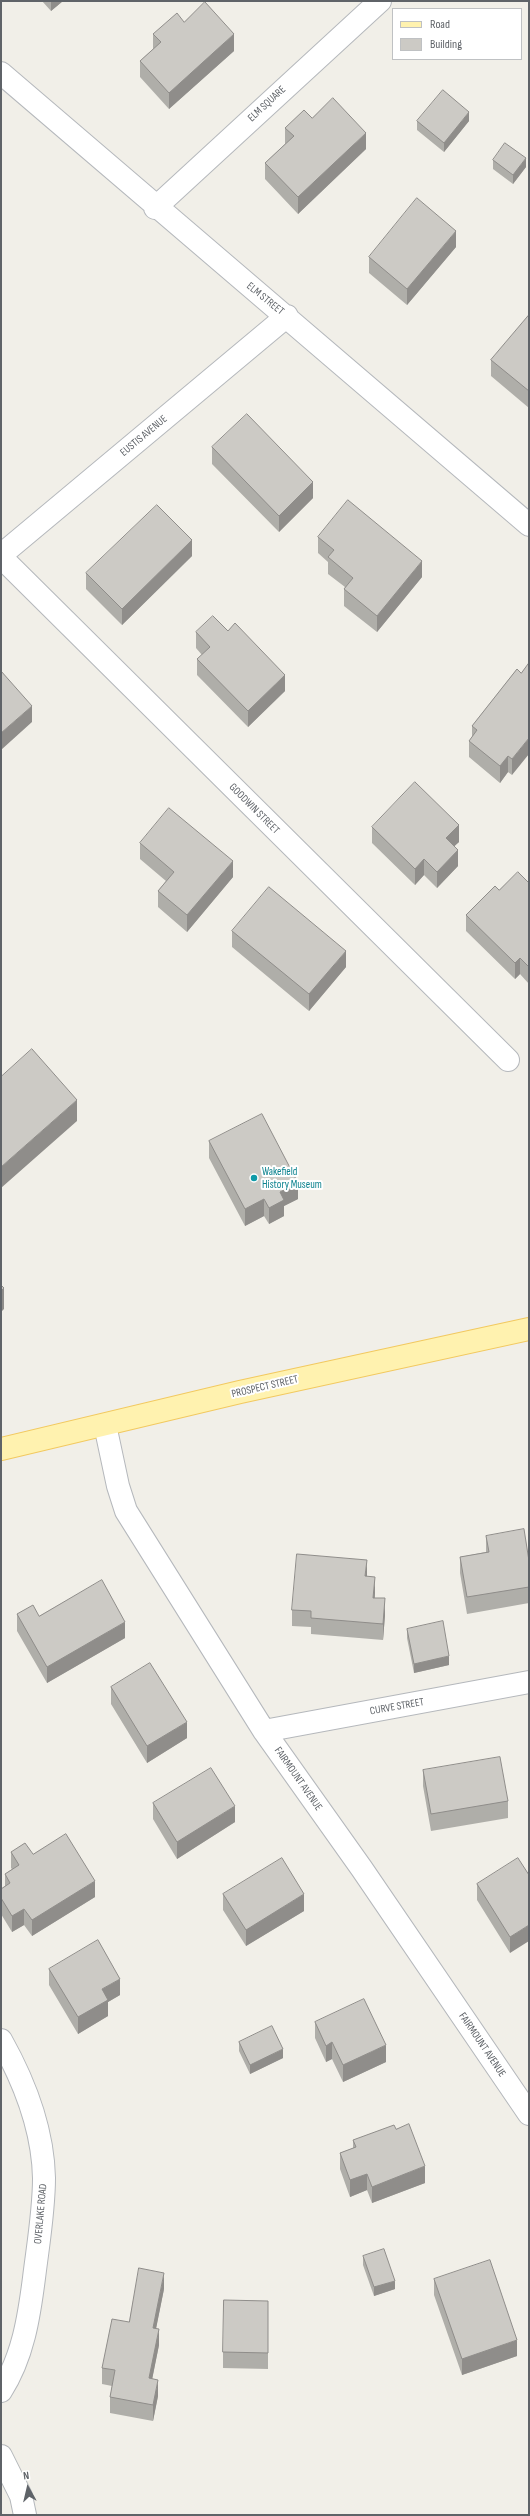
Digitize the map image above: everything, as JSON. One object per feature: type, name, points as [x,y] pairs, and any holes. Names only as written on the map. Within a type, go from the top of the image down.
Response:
[{"type":"main road","name":"PROSPECT STREET","points":[[1,1449],[529,1329]]},
{"type":"street","name":"ELM SQUARE","points":[[155,208],[380,1]]},
{"type":"street","name":"ELM STREET","points":[[1,73],[155,208],[287,316],[529,525]]},
{"type":"street","name":"EUSTIS AVENUE","points":[[1,556],[287,316]]},
{"type":"street","name":"GOODWIN STREET","points":[[1,556],[508,1060]]},
{"type":"street","name":"FAIRMOUNT AVENUE","points":[[105,1425],[119,1490],[126,1511],[264,1731],[362,1869],[529,2114]]},
{"type":"street","name":"CURVE STREET","points":[[264,1731],[529,1682]]},
{"type":"street","name":"OVERLAKE ROAD","points":[[1,2040],[30,2105],[37,2128],[44,2176],[43,2205],[28,2319],[18,2358],[1,2391]]},
{"type":"street","points":[[1,2456],[21,2496],[25,2515]]},
{"type":"building","points":[[205,2],[234,34],[169,93],[140,61],[161,42],[153,34],[177,13],[184,22]]},
{"type":"building","points":[[443,90],[469,112],[444,143],[417,121]]},
{"type":"building","points":[[333,98],[366,133],[298,197],[265,163],[294,136],[285,128],[304,110],[312,118]]},
{"type":"building","points":[[505,143],[526,158],[513,175],[493,160]]},
{"type":"building","points":[[417,198],[456,231],[407,289],[369,257]]},
{"type":"building","points":[[529,315],[529,391],[491,360]]},
{"type":"building","points":[[247,414],[313,482],[279,516],[212,447]]},
{"type":"building","points":[[348,500],[422,561],[377,616],[344,589],[353,578],[328,557],[334,550],[318,537]]},
{"type":"building","points":[[157,505],[192,540],[122,609],[86,573]]},
{"type":"building","points":[[213,616],[228,631],[235,623],[285,675],[248,711],[197,659],[210,647],[196,632]]},
{"type":"building","points":[[529,663],[529,738],[512,759],[508,756],[500,766],[469,741],[477,730],[472,726],[517,669],[521,673]]},
{"type":"building","points":[[1,671],[32,706],[1,733]]},
{"type":"building","points":[[415,782],[459,825],[446,838],[458,850],[437,872],[424,859],[415,869],[372,827]]},
{"type":"building","points":[[169,808],[233,861],[187,915],[158,891],[174,872],[140,843]]},
{"type":"building","points":[[518,872],[529,883],[529,967],[520,958],[515,963],[466,915],[495,886],[499,890]]},
{"type":"building","points":[[269,887],[346,951],[309,994],[232,931]]},
{"type":"building","points":[[32,1049],[77,1100],[1,1167],[1,1077]]},
{"type":"building","name":"Wakefield History Museum","points":[[262,1114],[298,1183],[280,1192],[284,1200],[269,1208],[264,1199],[245,1209],[209,1141]]},
{"type":"building","points":[[524,1529],[529,1561],[529,1587],[467,1597],[460,1557],[489,1552],[486,1536]]},
{"type":"building","points":[[297,1554],[367,1560],[365,1576],[375,1577],[373,1598],[385,1598],[383,1624],[311,1618],[311,1611],[292,1610]]},
{"type":"building","points":[[102,1580],[125,1622],[47,1667],[17,1614],[33,1605],[39,1616]]},
{"type":"building","points":[[443,1621],[449,1656],[414,1664],[407,1629]]},
{"type":"building","points":[[150,1663],[187,1722],[147,1746],[111,1687]]},
{"type":"building","points":[[500,1757],[508,1801],[431,1814],[423,1770]]},
{"type":"building","points":[[211,1768],[235,1806],[177,1842],[153,1803]]},
{"type":"building","points":[[66,1834],[95,1881],[32,1920],[24,1909],[12,1916],[1,1898],[1,1889],[10,1883],[5,1874],[19,1865],[11,1852],[25,1843],[33,1854]]},
{"type":"building","points":[[282,1858],[304,1894],[246,1930],[223,1894]]},
{"type":"building","points":[[518,1858],[529,1875],[529,1925],[510,1937],[477,1884]]},
{"type":"building","points":[[98,1940],[120,1979],[102,1989],[108,2000],[78,2017],[49,1969]]},
{"type":"building","points":[[364,1999],[386,2045],[343,2065],[332,2042],[326,2046],[315,2022]]},
{"type":"building","points":[[272,2026],[283,2049],[250,2065],[239,2042]]},
{"type":"building","points":[[409,2124],[425,2166],[372,2187],[367,2174],[350,2180],[340,2153],[356,2147],[353,2140],[394,2125],[396,2129]]},
{"type":"building","points":[[384,2249],[395,2281],[374,2287],[363,2256]]},
{"type":"building","points":[[490,2260],[517,2340],[462,2359],[434,2279]]},
{"type":"building","points":[[139,2268],[164,2273],[153,2328],[159,2329],[149,2378],[158,2380],[153,2405],[110,2397],[115,2370],[102,2368],[112,2319],[129,2322]]},
{"type":"building","points":[[224,2300],[268,2301],[268,2353],[223,2352]]},
{"type":"place","name":"Wakefield History Museum","points":[[254,1178]]}]
